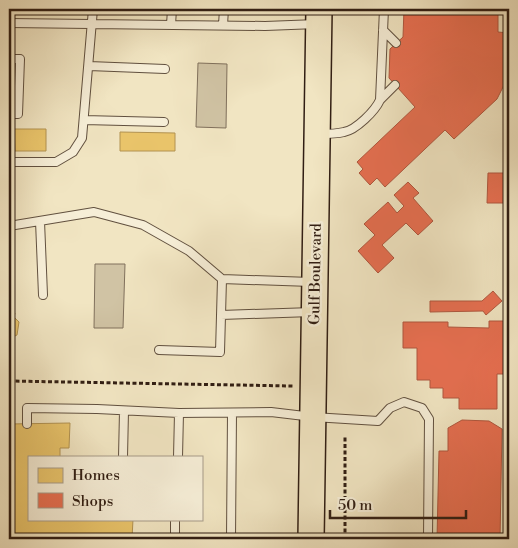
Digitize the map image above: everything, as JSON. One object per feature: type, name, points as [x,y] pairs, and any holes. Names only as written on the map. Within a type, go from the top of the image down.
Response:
[{"type":"main road","name":"Gulf Boulevard","points":[[311,539],[319,16]]},
{"type":"lane","points":[[9,162],[56,162],[73,152],[82,138],[93,9]]},
{"type":"lane","points":[[171,25],[172,9]]},
{"type":"lane","points":[[223,25],[224,9]]},
{"type":"lane","points":[[380,100],[384,9]]},
{"type":"lane","points":[[9,22],[223,25],[319,16]]},
{"type":"lane","points":[[383,30],[396,43]]},
{"type":"lane","points":[[9,59],[20,59],[18,114],[9,114]]},
{"type":"lane","points":[[89,66],[165,69]]},
{"type":"lane","points":[[317,134],[350,130],[368,116],[395,85]]},
{"type":"lane","points":[[84,120],[164,122]]},
{"type":"lane","points":[[9,226],[94,212],[143,225],[190,251],[222,279],[315,283]]},
{"type":"lane","points":[[40,221],[43,295]]},
{"type":"lane","points":[[159,350],[220,352],[222,279]]},
{"type":"lane","points":[[221,315],[315,311]]},
{"type":"lane","points":[[26,424],[26,408],[179,413],[270,412],[378,421],[390,408],[404,402],[422,408],[429,419],[428,539]]},
{"type":"lane","points":[[123,456],[124,410]]},
{"type":"lane","points":[[178,456],[179,413]]},
{"type":"lane","points":[[230,539],[232,413]]},
{"type":"lane","points":[[175,539],[176,520]]},
{"type":"path","points":[[9,381],[313,386]]},
{"type":"path","points":[[345,437],[345,539]]},
{"type":"shaded area","points":[[198,63],[227,64],[226,128],[196,127]]},
{"type":"shaded area","points":[[95,264],[125,264],[123,328],[94,328]]},
{"type":"building: Homes","points":[[14,129],[46,129],[46,151],[15,151]]},
{"type":"building: Homes","points":[[120,132],[175,133],[175,151],[120,151]]},
{"type":"building: Homes","points":[[9,308],[15,313],[14,317],[19,322],[17,335],[9,339]]},
{"type":"building: Homes","points":[[70,423],[69,448],[60,448],[60,456],[28,456],[28,520],[133,520],[132,539],[109,538],[109,535],[93,534],[93,539],[9,539],[9,424]]},
{"type":"building: Shops","points":[[404,9],[498,9],[498,32],[509,33],[509,67],[506,81],[497,99],[454,139],[445,130],[385,187],[377,178],[370,185],[359,173],[363,169],[357,162],[415,107],[389,78],[390,49],[403,37]]},
{"type":"building: Shops","points":[[488,173],[509,173],[509,203],[487,203]]},
{"type":"building: Shops","points":[[408,182],[419,193],[413,198],[433,221],[418,235],[406,223],[382,245],[394,258],[378,273],[358,251],[375,235],[364,224],[388,202],[397,213],[404,206],[394,195]]},
{"type":"building: Shops","points":[[493,291],[502,301],[486,315],[483,311],[430,312],[430,301],[482,301]]},
{"type":"building: Shops","points":[[489,321],[509,321],[508,374],[497,374],[497,409],[459,409],[459,398],[443,398],[443,388],[430,388],[430,380],[417,380],[417,348],[403,348],[403,322],[448,322],[448,327],[489,328]]},
{"type":"building: Shops","points":[[462,420],[489,421],[502,429],[500,539],[437,539],[439,451],[448,451],[448,428]]}]
